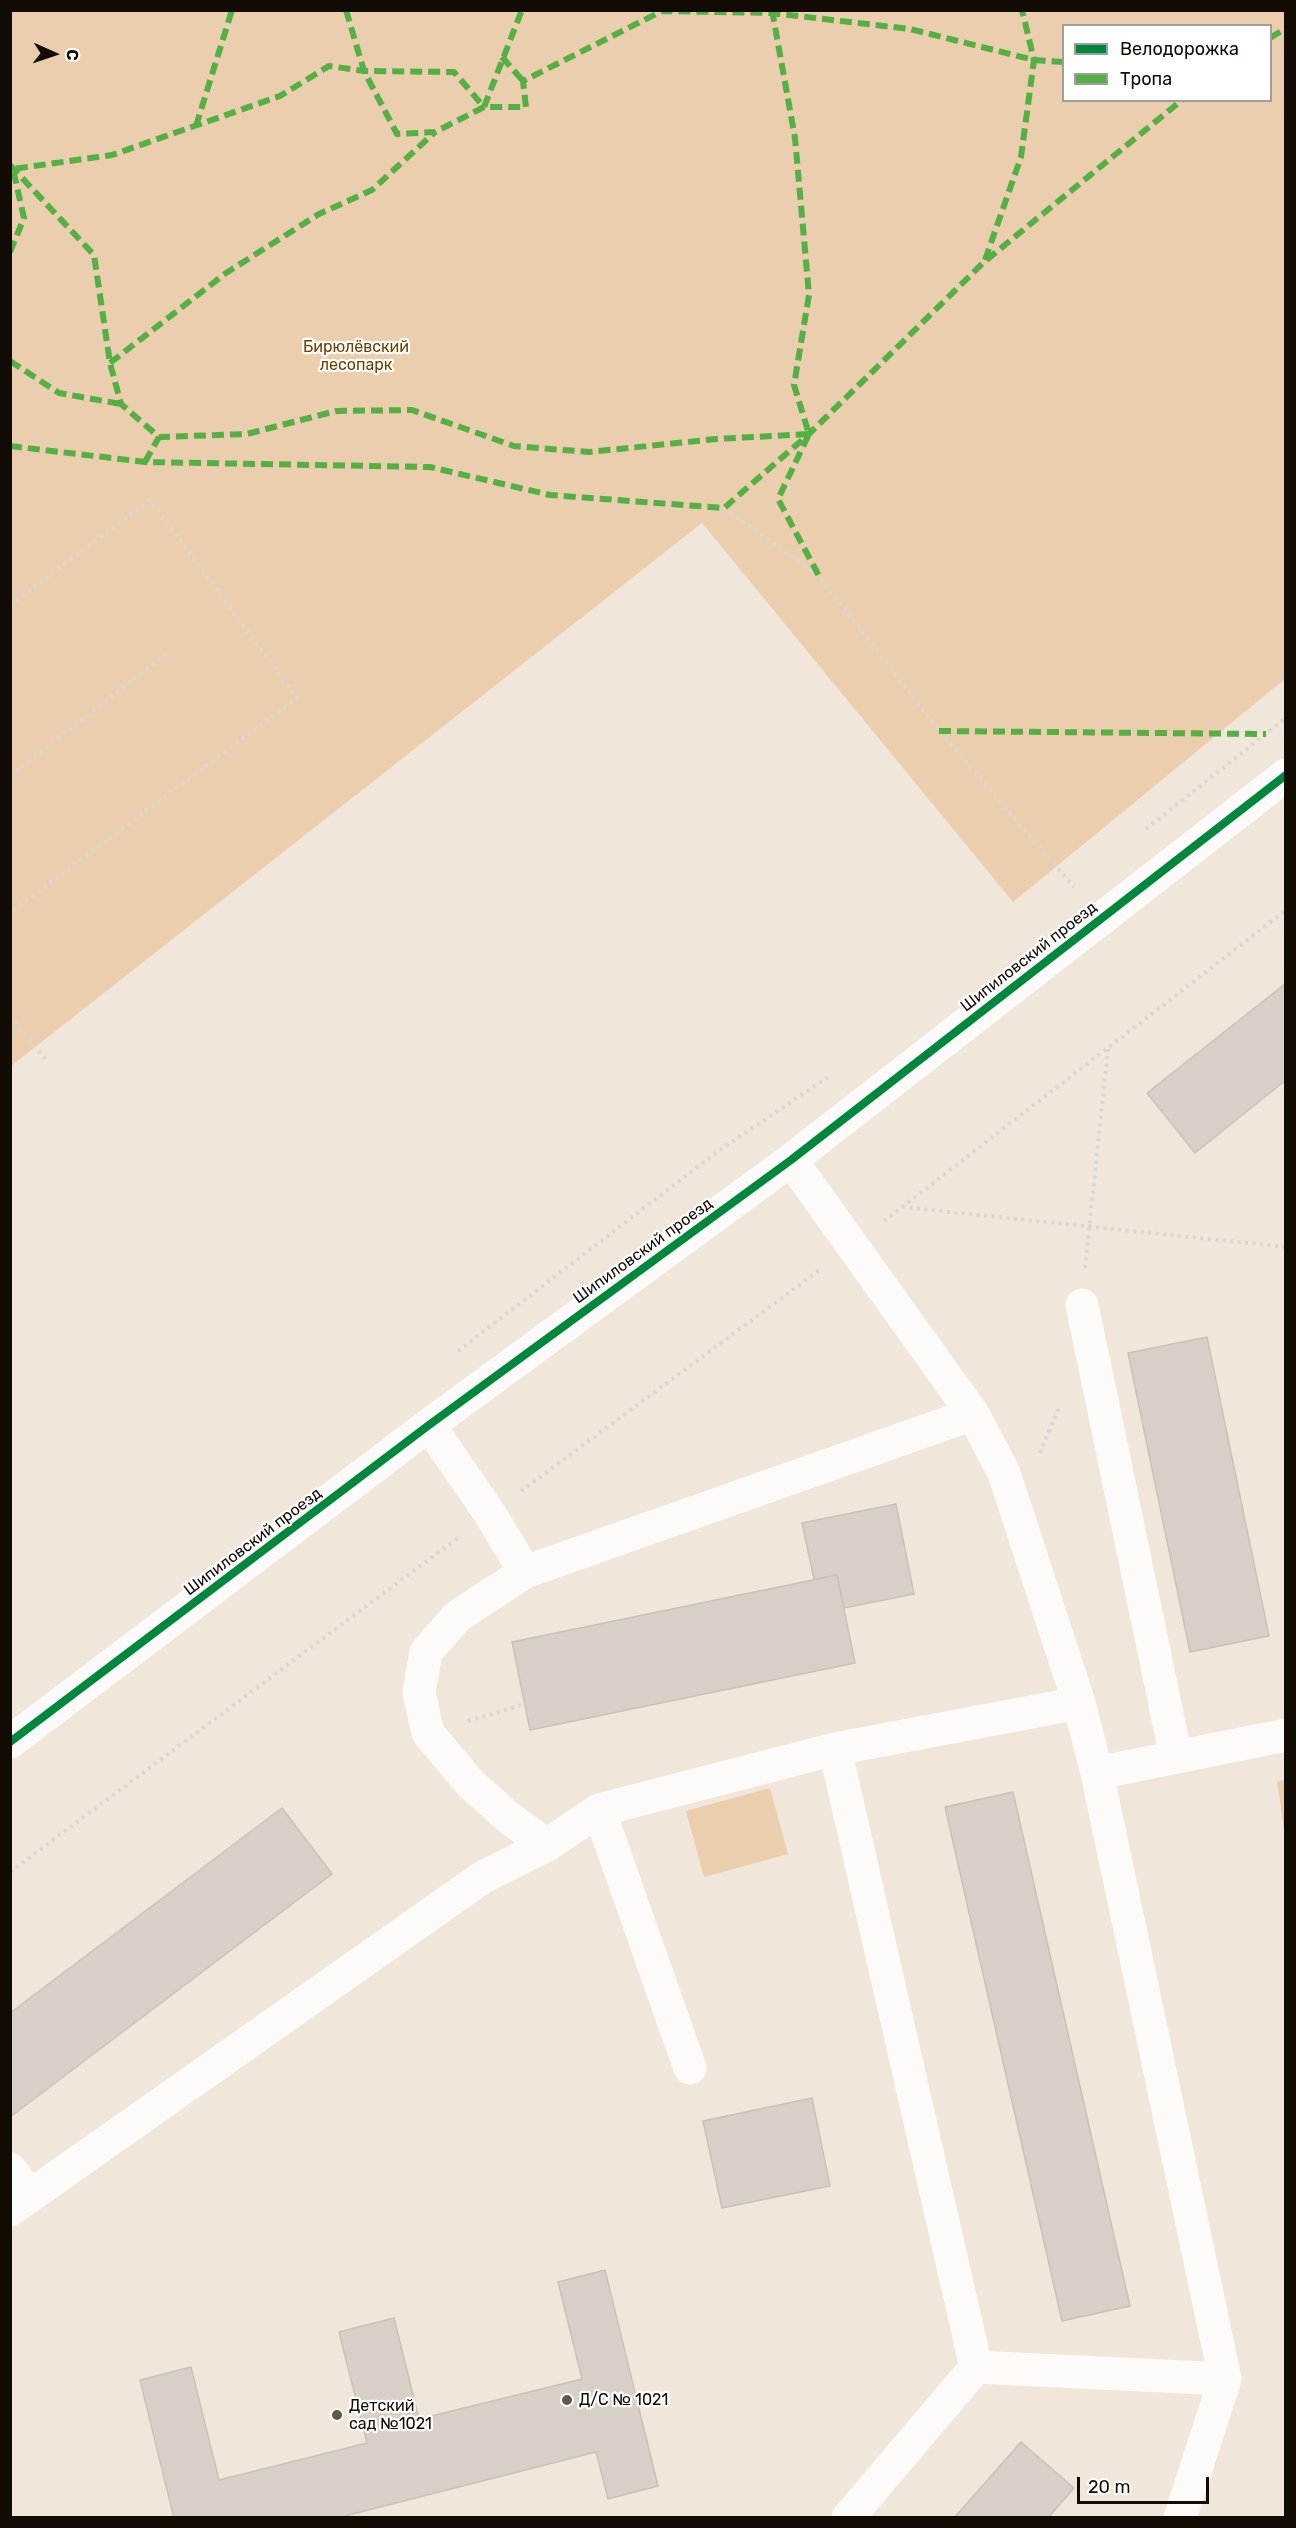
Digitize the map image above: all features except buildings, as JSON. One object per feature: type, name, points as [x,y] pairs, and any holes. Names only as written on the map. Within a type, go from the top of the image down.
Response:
[{"type":"main road","name":"Шипиловский проезд","points":[[10,1742],[429,1425],[791,1160],[1286,775]]},
{"type":"main road","points":[[791,1160],[973,1414],[1004,1473],[1079,1703],[1097,1773],[1225,2379],[1180,2517]]},
{"type":"main road","points":[[1082,1305],[1176,1757]]},
{"type":"main road","points":[[548,1845],[509,1818],[470,1783],[428,1733],[419,1693],[426,1652],[458,1616],[525,1572],[973,1414]]},
{"type":"main road","points":[[429,1425],[525,1572]]},
{"type":"main road","points":[[10,2169],[20,2203],[483,1877],[548,1845],[599,1810],[835,1749],[1079,1703]]},
{"type":"main road","points":[[1097,1773],[1286,1735]]},
{"type":"main road","points":[[835,1749],[976,2367]]},
{"type":"main road","points":[[599,1810],[690,2068]]},
{"type":"main road","points":[[976,2367],[1225,2379]]},
{"type":"main road","points":[[848,2517],[976,2367]]},
{"type":"path","points":[[10,605],[150,500],[297,698],[10,913]]},
{"type":"path","points":[[724,508],[819,576],[939,731],[1074,887]]},
{"type":"path","points":[[10,776],[166,654]]},
{"type":"path","points":[[1138,836],[1286,718]]},
{"type":"path","points":[[1065,894],[1083,880]]},
{"type":"path","points":[[10,1872],[852,1245],[1286,910]]},
{"type":"path","points":[[10,1016],[46,1060]]},
{"type":"path","points":[[1082,1305],[1088,1225],[1108,1049]]},
{"type":"path","points":[[450,1357],[717,1152],[834,1073]]},
{"type":"path","points":[[902,1207],[1286,1247]]},
{"type":"path","points":[[1016,1509],[1062,1402]]},
{"type":"path","points":[[428,1733],[525,1704]]},
{"type":"green space","name":"Бирюлёвский лесопарк","points":[[11,10],[1285,11],[1285,679],[1013,902],[702,523],[11,1066]]},
{"type":"green space","points":[[1286,1780],[1285,1837],[1277,1781]]},
{"type":"green space","points":[[770,1788],[788,1854],[704,1877],[686,1811]]},
{"type":"marked path","points":[[196,126],[232,10]]},
{"type":"marked path","points":[[346,10],[364,71],[397,134],[435,132],[484,107],[526,107],[523,81],[662,11],[772,13],[910,29],[1034,60],[1062,62]]},
{"type":"marked path","points":[[484,107],[522,10]]},
{"type":"marked path","points":[[772,10],[795,138],[809,295],[794,385],[809,434],[778,499],[819,576]]},
{"type":"marked path","points":[[985,260],[1021,157],[1034,60],[1022,10]]},
{"type":"marked path","points":[[1272,37],[1286,28]]},
{"type":"marked path","points":[[502,57],[523,81]]},
{"type":"marked path","points":[[10,252],[24,218],[13,169],[112,155],[280,96],[329,66],[364,71],[454,72],[484,107]]},
{"type":"marked path","points":[[10,446],[145,462],[430,467],[550,495],[724,508],[809,434],[984,262],[1180,102]]},
{"type":"marked path","points":[[110,363],[226,273],[319,214],[372,190],[435,132]]},
{"type":"marked path","points":[[10,165],[94,255],[110,363],[121,404],[159,437],[247,434],[336,411],[412,410],[514,446],[589,452],[716,439],[809,434]]},
{"type":"marked path","points":[[10,361],[59,393],[121,404]]},
{"type":"marked path","points":[[145,462],[159,437]]},
{"type":"marked path","points":[[939,731],[1266,734]]},
{"type":"cycle path","points":[[10,1742],[429,1425],[791,1160],[1286,775]]},
{"type":"place","name":"Д/C № 1021","points":[[567,2400]]},
{"type":"place","name":"Детский сад №1021","points":[[337,2415]]}]
